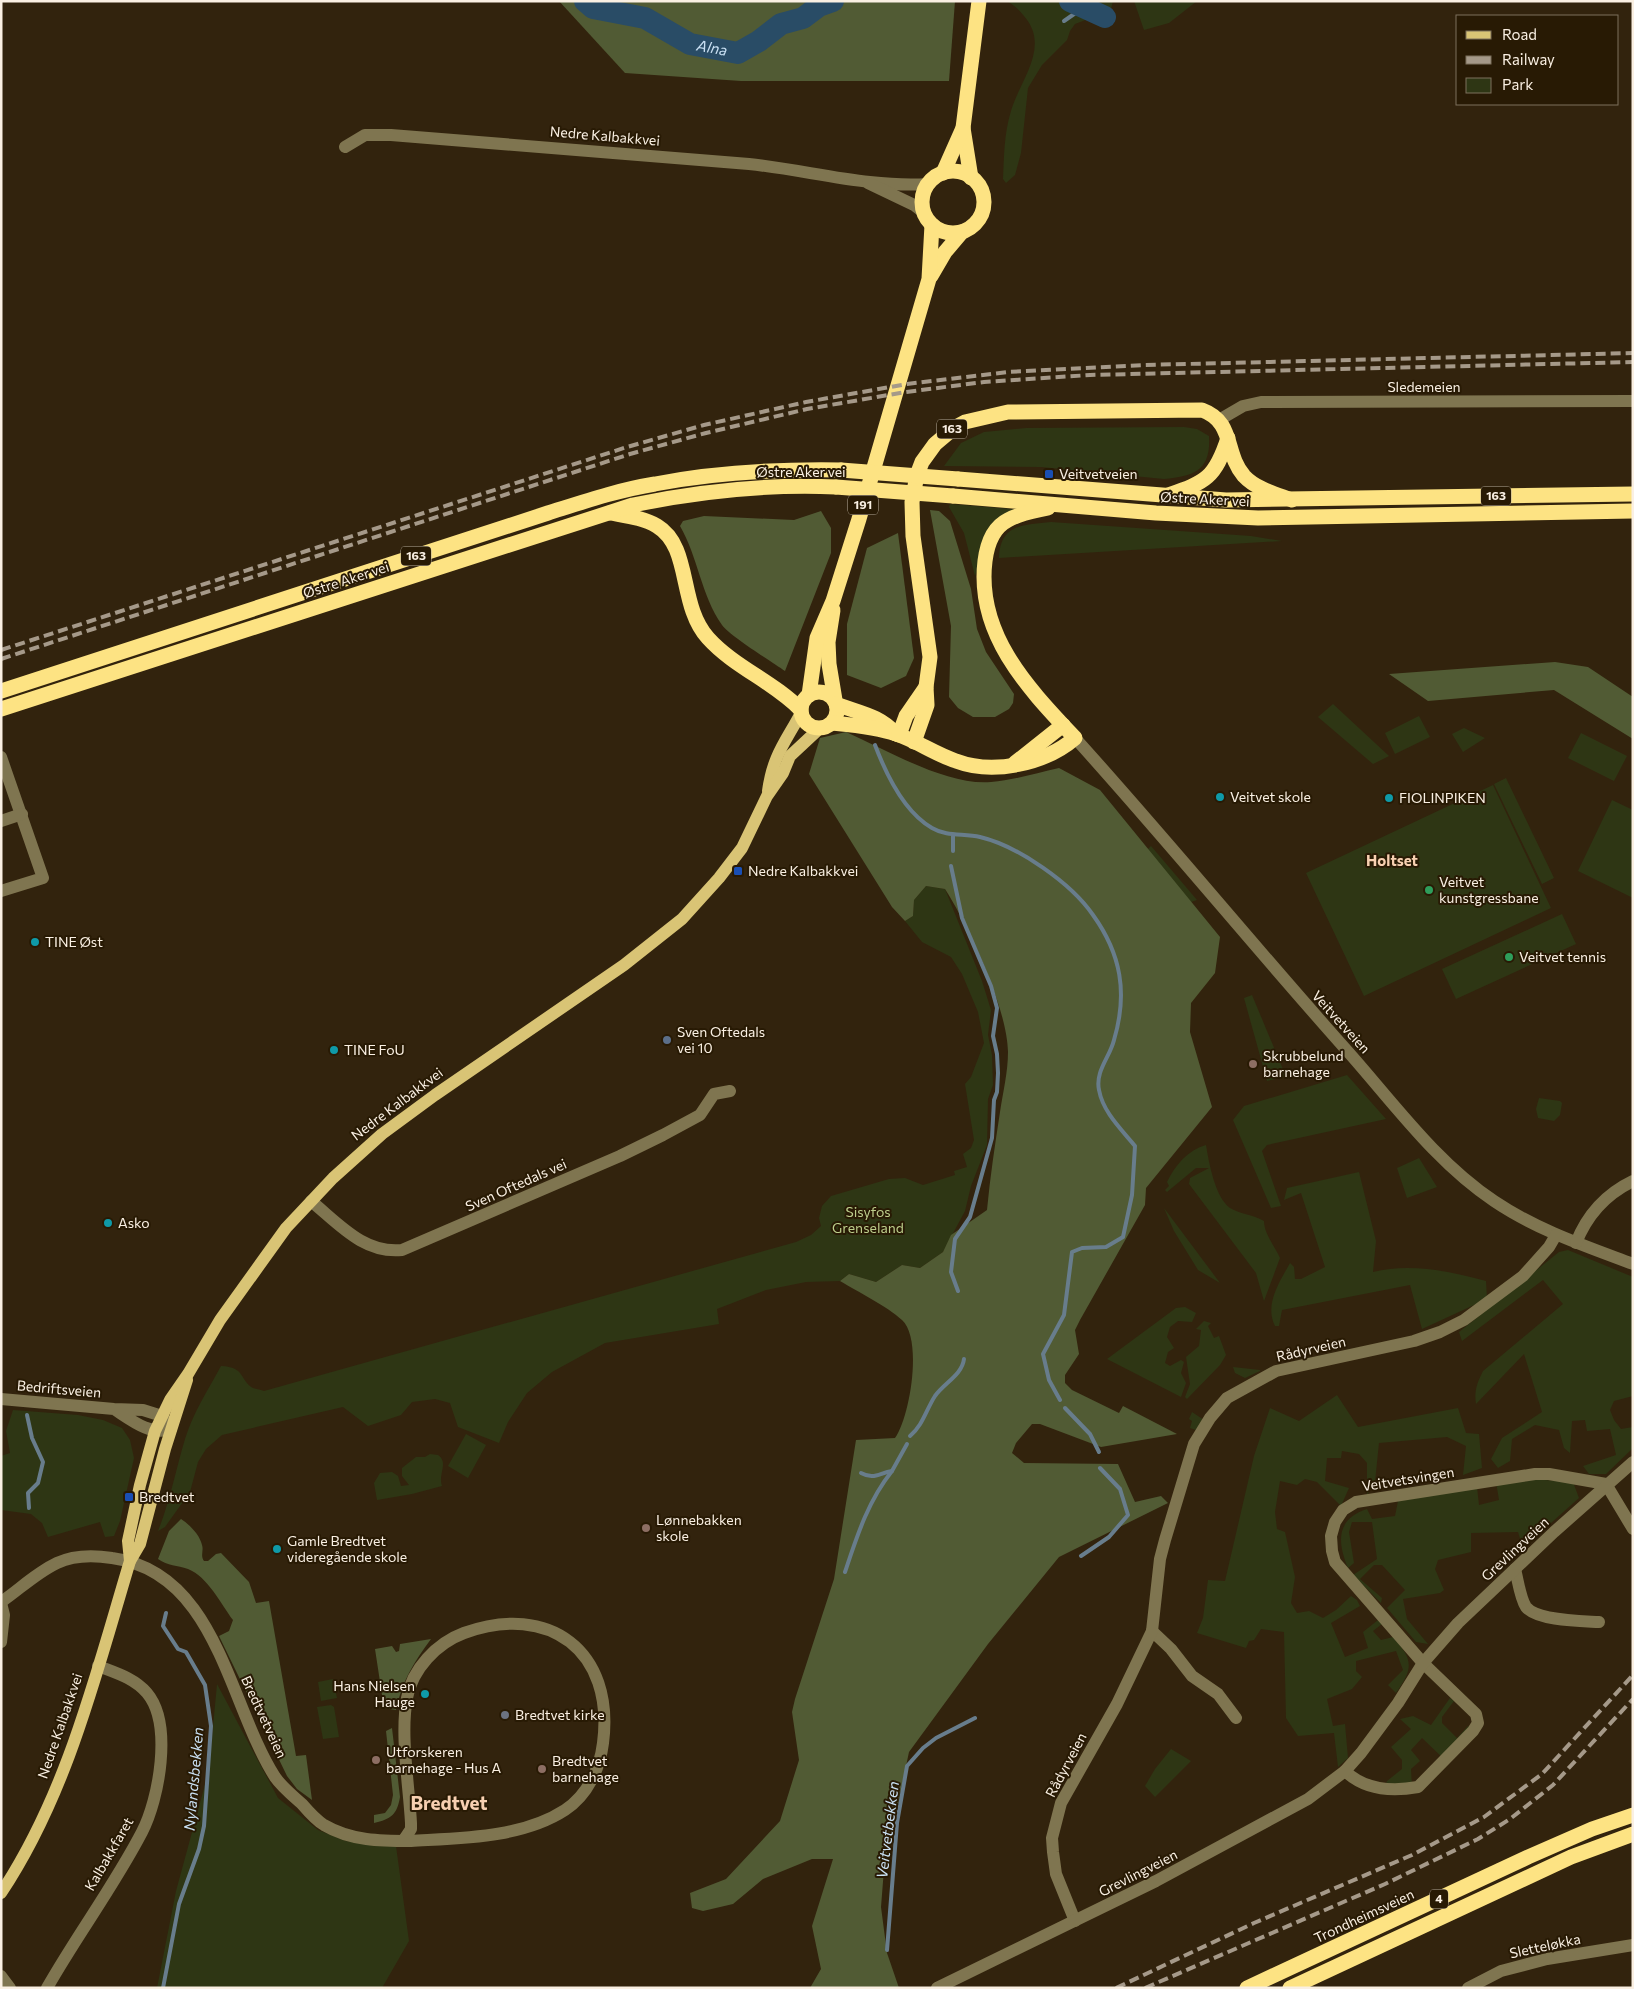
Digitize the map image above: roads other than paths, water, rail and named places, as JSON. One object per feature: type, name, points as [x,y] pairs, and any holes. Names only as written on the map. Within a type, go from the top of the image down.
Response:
[{"type":"highway","points":[[943,173],[957,172],[971,178],[980,189],[983,203],[982,211],[975,224],[962,232],[946,232],[932,225],[923,212],[922,197],[928,184],[943,173],[963,128],[977,30],[979,1]]},
{"type":"highway","points":[[963,128],[971,178]]},
{"type":"highway","name":"191","points":[[801,712],[805,699],[810,695],[817,638],[834,601],[892,409],[928,279],[932,225]]},
{"type":"highway","name":"191","points":[[928,279],[945,252],[962,232]]},
{"type":"highway","name":"163","points":[[914,742],[926,705],[926,687],[930,668],[930,643],[913,536],[912,502],[917,475],[922,462],[945,435],[954,428],[976,418],[1028,410],[1194,408],[1209,412],[1219,420],[1238,466],[1248,480],[1255,485],[1292,500]]},
{"type":"highway","name":"163","points":[[1162,497],[1190,487],[1211,475],[1219,464],[1228,438]]},
{"type":"highway","name":"Østre Aker vei","points":[[1,691],[612,494],[680,479],[735,472],[793,469],[841,470],[1162,497],[1226,500],[1633,494]]},
{"type":"highway","name":"Østre Aker vei","points":[[1,709],[606,513],[661,499],[709,492],[767,487],[836,487],[1183,515],[1258,518],[1633,511]]},
{"type":"highway","name":"163","points":[[1062,505],[1007,520],[995,530],[986,556],[984,587],[992,622],[1007,657],[1026,683],[1075,738]]},
{"type":"highway","name":"163","points":[[606,513],[649,522],[670,537],[679,557],[688,602],[701,630],[722,651],[780,692],[801,712]]},
{"type":"highway","name":"191","points":[[826,726],[837,714],[828,664],[828,642],[834,601]]},
{"type":"highway","name":"163","points":[[897,734],[906,716],[926,687]]},
{"type":"highway","points":[[810,695],[823,692],[835,702],[886,722],[897,734]]},
{"type":"highway","points":[[801,712],[808,724],[897,734],[964,764],[995,767],[1038,761],[1049,756],[1075,738]]},
{"type":"highway","points":[[1015,764],[1063,725]]},
{"type":"highway","name":"Trondheimsveien","points":[[1246,1988],[1536,1853],[1633,1815]]},
{"type":"highway","name":"4","points":[[1290,1988],[1572,1857],[1633,1834]]},
{"type":"main road","name":"Nedre Kalbakkvei","points":[[768,796],[771,768],[801,712]]},
{"type":"main road","name":"Nedre Kalbakkvei","points":[[130,1561],[130,1530],[155,1431],[162,1416],[175,1391],[188,1374],[220,1320],[253,1271],[286,1228],[359,1153],[389,1128],[624,965],[682,919],[719,878],[742,848],[768,796],[795,750],[826,726]]},
{"type":"main road","name":"Nedre Kalbakkvei","points":[[1,1893],[29,1847],[53,1795],[98,1666],[130,1561],[140,1544],[188,1374]]},
{"type":"street","name":"Nedre Kalbakkvei","points":[[344,147],[365,135],[409,136],[749,164],[806,171],[865,182],[928,184]]},
{"type":"street","name":"Nedre Kalbakkvei","points":[[865,182],[914,205],[923,212]]},
{"type":"street","name":"Sledemeien","points":[[1219,420],[1243,406],[1261,402],[1633,401]]},
{"type":"street","name":"Veitvetveien","points":[[1075,738],[1449,1166],[1494,1202],[1556,1235],[1633,1264]]},
{"type":"street","points":[[1,757],[43,878],[1,891]]},
{"type":"street","points":[[1,821],[22,814]]},
{"type":"street","name":"Sven Oftedals vei","points":[[311,1201],[354,1238],[370,1247],[388,1252],[402,1250],[620,1156],[700,1115],[714,1094],[730,1090]]},
{"type":"street","points":[[1576,1243],[1589,1217],[1599,1206],[1619,1188],[1633,1181]]},
{"type":"street","name":"Rådyrveien","points":[[1075,1921],[1056,1874],[1053,1852],[1052,1838],[1061,1803],[1117,1704],[1152,1630],[1160,1559],[1194,1444],[1210,1418],[1227,1398],[1276,1371],[1414,1341],[1440,1332],[1464,1320],[1523,1276],[1549,1247],[1556,1235]]},
{"type":"street","name":"Bedriftsveien","points":[[1,1399],[114,1410],[143,1410],[162,1416]]},
{"type":"street","name":"Bedriftsveien","points":[[114,1410],[137,1424],[155,1431]]},
{"type":"street","points":[[155,1431],[171,1429],[162,1416]]},
{"type":"street","name":"Grevlingveien","points":[[937,1988],[1231,1842],[1308,1799],[1345,1771],[1361,1754],[1398,1703],[1423,1663],[1458,1623],[1606,1484],[1633,1462]]},
{"type":"street","name":"Veitvetsvingen","points":[[1423,1663],[1336,1562],[1332,1551],[1331,1536],[1335,1522],[1343,1510],[1356,1502],[1535,1474],[1549,1474],[1606,1484]]},
{"type":"street","points":[[1606,1484],[1633,1529]]},
{"type":"street","name":"Bredtvetveien","points":[[1,1602],[45,1569],[69,1558],[91,1556],[130,1561],[150,1568],[171,1582],[204,1624],[276,1778],[322,1824],[349,1837],[403,1841],[503,1832],[539,1824],[567,1809],[587,1788],[599,1766],[605,1727],[605,1704],[597,1676],[582,1651],[549,1629],[515,1622],[496,1623],[455,1636],[420,1666],[414,1676],[406,1708],[405,1730],[411,1829],[403,1841]]},
{"type":"street","points":[[1515,1569],[1526,1606],[1534,1614],[1546,1617],[1599,1622]]},
{"type":"street","points":[[1,1602],[4,1615],[1,1642]]},
{"type":"street","points":[[1152,1630],[1171,1649],[1192,1676],[1218,1694],[1236,1718]]},
{"type":"street","points":[[1345,1771],[1351,1777],[1373,1789],[1418,1787],[1474,1731],[1478,1723],[1476,1714],[1423,1663]]},
{"type":"street","name":"Kalbakkfaret","points":[[46,1988],[143,1830],[159,1774],[161,1729],[156,1706],[147,1693],[128,1677],[98,1666]]},
{"type":"street","name":"Sletteløkka","points":[[1468,1988],[1501,1971],[1547,1959],[1633,1945]]},
{"type":"street","points":[[1,1976],[10,1988]]},
{"type":"waterway","name":"Alna","points":[[585,1],[593,8],[645,18],[690,44],[738,53],[759,41],[781,24],[803,18],[819,6],[833,1]]},
{"type":"waterway","name":"Alna","points":[[1070,1],[1105,17]]},
{"type":"waterway","points":[[1064,21],[1077,12],[1088,9]]},
{"type":"waterway","name":"Veitvetbekken","points":[[875,745],[890,780],[905,802],[922,821],[944,833],[980,837],[1011,848],[1042,867],[1071,891],[1093,915],[1103,930],[1116,959],[1121,990],[1121,1006],[1112,1046],[1101,1070],[1098,1083],[1101,1098],[1108,1113],[1135,1146],[1132,1195],[1123,1237],[1106,1247],[1082,1248],[1072,1252],[1064,1315],[1043,1354],[1049,1380],[1060,1400]]},
{"type":"waterway","points":[[953,836],[953,851]]},
{"type":"waterway","points":[[951,866],[962,918],[991,986],[997,1008],[993,1036],[997,1054],[998,1073],[997,1092],[994,1100],[992,1138],[970,1217],[955,1239],[951,1272],[958,1291]]},
{"type":"waterway","points":[[910,1436],[921,1422],[935,1396],[960,1370],[964,1359]]},
{"type":"waterway","name":"Veitvetbekken","points":[[1065,1408],[1090,1434],[1099,1452]]},
{"type":"waterway","name":"Nylandsbekken","points":[[27,1415],[32,1438],[43,1462],[38,1483],[28,1493],[29,1508]]},
{"type":"waterway","points":[[861,1473],[873,1476],[892,1471],[907,1444]]},
{"type":"waterway","name":"Veitvetbekken","points":[[1081,1556],[1109,1537],[1128,1515],[1120,1489],[1100,1468]]},
{"type":"waterway","points":[[845,1572],[859,1532],[876,1494],[892,1471]]},
{"type":"waterway","name":"Nylandsbekken","points":[[163,1988],[179,1904],[199,1849],[204,1826],[211,1726],[205,1685],[186,1652],[178,1649],[163,1626],[166,1613]]},
{"type":"waterway","name":"Veitvetbekken","points":[[887,1950],[897,1823],[907,1766],[923,1748],[936,1738],[975,1718]]},
{"type":"railway","points":[[1,650],[627,447],[704,425],[806,402],[907,384],[1008,372],[1145,365],[1633,353]]},
{"type":"railway","points":[[1,659],[630,454],[706,433],[807,409],[906,392],[984,382],[1090,375],[1633,362]]},
{"type":"railway","points":[[1116,1988],[1254,1923],[1412,1855],[1484,1817],[1542,1774],[1633,1675]]},
{"type":"railway","points":[[1145,1988],[1385,1884],[1478,1839],[1510,1819],[1553,1785],[1633,1699]]},
{"type":"place","name":"Veitvetveien","points":[[1049,474]]},
{"type":"place","name":"Veitvet skole","points":[[1220,797]]},
{"type":"place","name":"FIOLINPIKEN","points":[[1389,798]]},
{"type":"place","name":"Nedre Kalbakkvei","points":[[738,871]]},
{"type":"place","name":"Veitvet kunstgressbane","points":[[1429,890]]},
{"type":"place","name":"TINE Øst","points":[[35,942]]},
{"type":"place","name":"Veitvet tennis","points":[[1509,957]]},
{"type":"place","name":"Sven Oftedals vei 10","points":[[667,1040]]},
{"type":"place","name":"TINE FoU","points":[[334,1050]]},
{"type":"place","name":"Skrubbelund barnehage","points":[[1253,1064]]},
{"type":"place","name":"Asko","points":[[108,1223]]},
{"type":"place","name":"Bredtvet","points":[[129,1497]]},
{"type":"place","name":"Lønnebakken skole","points":[[646,1528]]},
{"type":"place","name":"Gamle Bredtvet videregående skole","points":[[277,1549]]},
{"type":"place","name":"Hans Nielsen Hauge","points":[[425,1694]]},
{"type":"place","name":"Bredtvet kirke","points":[[505,1715]]},
{"type":"place","name":"Utforskeren barnehage - Hus A","points":[[376,1760]]},
{"type":"place","name":"Bredtvet barnehage","points":[[542,1769]]},
{"type":"district","name":"Holtset","points":[[1392,861]]},
{"type":"district","name":"Bredtvet","points":[[449,1803]]},
{"type":"park label","name":"Sisyfos Grenseland","points":[[868,1220]]}]
